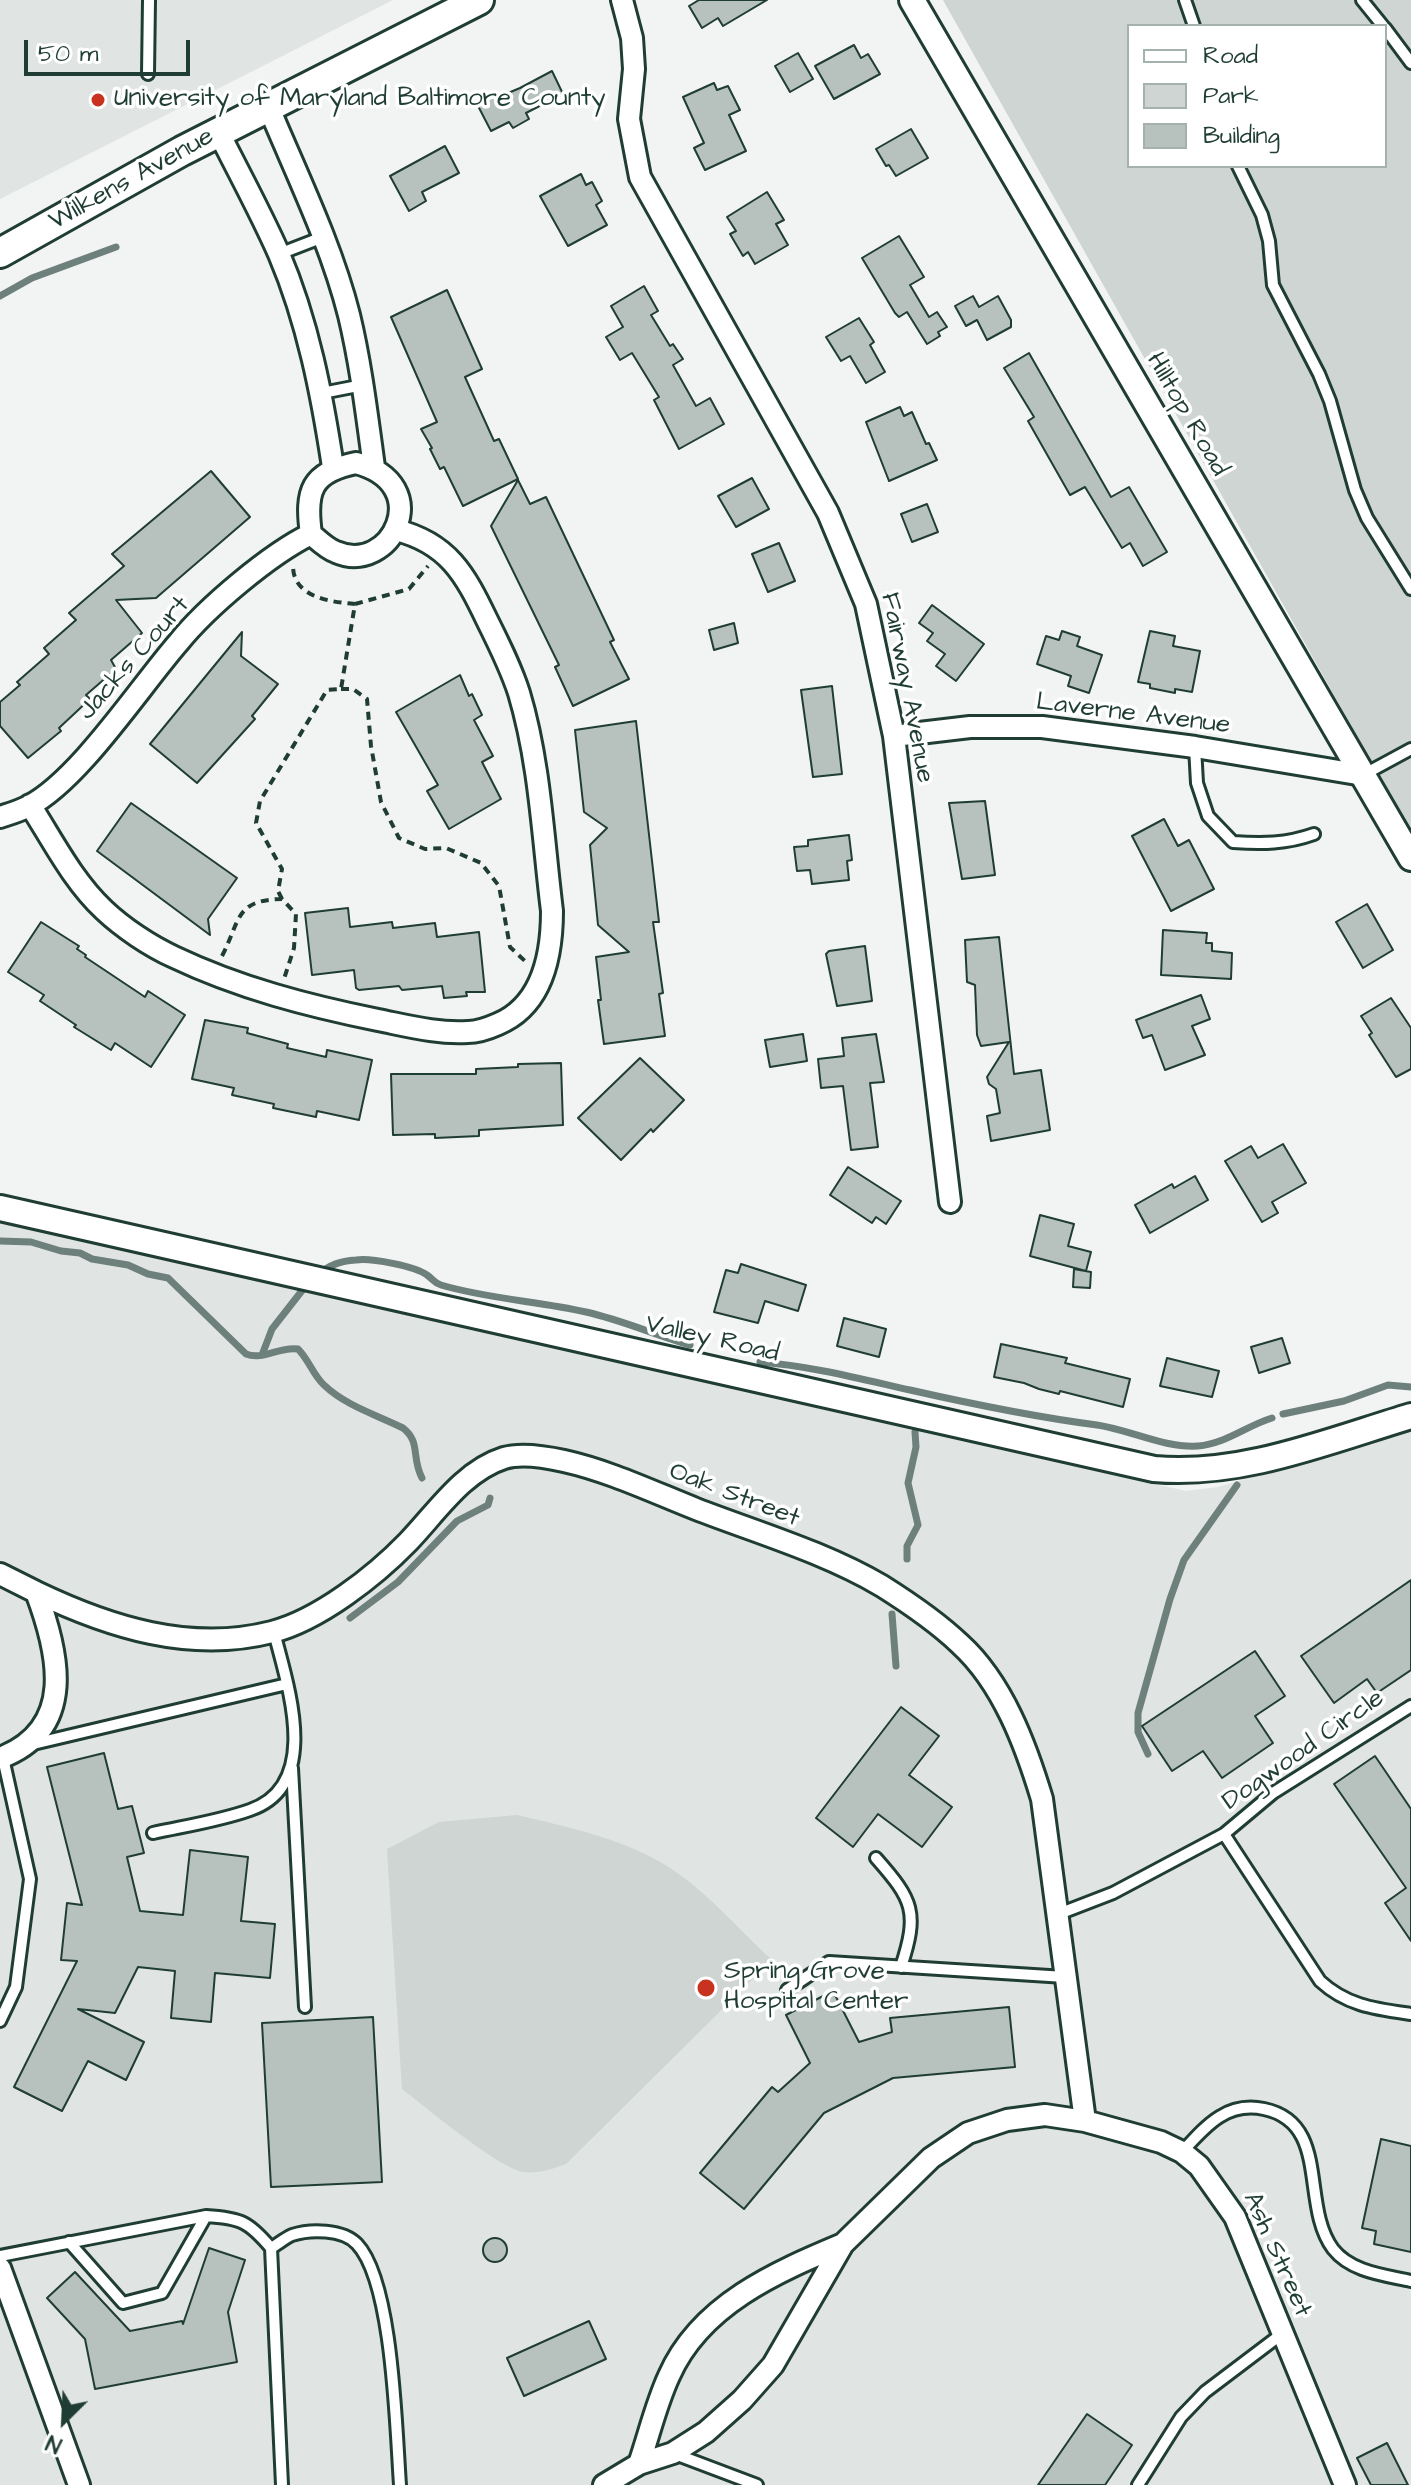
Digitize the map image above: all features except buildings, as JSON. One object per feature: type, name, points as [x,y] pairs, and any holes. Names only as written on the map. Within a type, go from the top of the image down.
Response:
[{"type":"main road","name":"Wilkens Avenue","points":[[0,253],[219,133],[479,0]]},
{"type":"street","name":"Fairway Avenue","points":[[622,0],[632,38],[634,69],[629,119],[640,177],[828,513],[866,604],[894,736],[950,1202]]},
{"type":"street","name":"Hilltop Road","points":[[912,0],[1411,858]]},
{"type":"street","points":[[269,108],[323,237],[348,313],[363,385],[374,467]]},
{"type":"street","points":[[219,133],[279,254],[303,322],[322,393],[333,467]]},
{"type":"street","points":[[356,463],[374,467],[387,476],[400,501],[396,530],[372,552],[354,556],[336,552],[311,534],[307,505],[314,485],[333,467],[356,463]]},
{"type":"street","points":[[30,805],[75,877],[104,911],[172,956],[213,974],[278,996],[433,1031],[472,1032],[500,1023],[519,1009],[539,987],[547,966],[552,937],[552,911],[528,726],[518,690],[459,566],[439,548],[416,535],[396,530]]},
{"type":"street","name":"Jacks Court","points":[[0,817],[30,805],[56,786],[81,762],[181,639],[226,596],[291,543],[311,534]]},
{"type":"street","name":"Laverne Avenue","points":[[894,736],[970,727],[1042,727],[1195,747],[1363,775]]},
{"type":"street","name":"Valley Road","points":[[0,1208],[1154,1469],[1188,1472],[1226,1468],[1411,1416]]},
{"type":"street","name":"Oak Street","points":[[0,1574],[81,1613],[137,1631],[178,1638],[231,1639],[274,1632],[318,1611],[375,1573],[453,1492],[480,1470],[505,1458],[539,1456],[566,1461],[607,1475],[828,1559],[880,1586],[929,1618],[963,1646],[991,1682],[1016,1725],[1042,1799],[1085,2121]]},
{"type":"street","points":[[2,1758],[27,1745],[41,1730],[56,1689],[56,1663],[50,1628],[36,1592]]},
{"type":"street","name":"Ash Street","points":[[604,2485],[639,2464],[673,2453],[706,2432],[733,2408],[773,2365],[843,2244],[931,2158],[968,2133],[1007,2120],[1045,2115],[1085,2121],[1147,2138],[1182,2152],[1199,2166],[1235,2217],[1345,2485]]},
{"type":"street","name":"Ash Street","points":[[639,2464],[669,2376],[685,2346],[715,2315],[748,2290],[784,2269],[843,2244]]},
{"type":"street","points":[[0,2268],[79,2485]]},
{"type":"lane","points":[[148,74],[149,0]]},
{"type":"lane","points":[[1185,0],[1193,24]]},
{"type":"lane","points":[[1362,0],[1382,24]]},
{"type":"lane","points":[[1387,31],[1411,63]]},
{"type":"lane","points":[[1239,168],[1262,215],[1269,241],[1273,285],[1324,387],[1355,490],[1367,518],[1411,589]]},
{"type":"lane","points":[[279,254],[323,237]]},
{"type":"lane","points":[[322,393],[363,385]]},
{"type":"lane","points":[[1195,747],[1197,783],[1208,816],[1233,842],[1268,845],[1296,841],[1314,834]]},
{"type":"lane","points":[[1363,775],[1411,749]]},
{"type":"lane","points":[[274,1632],[294,1711],[296,1737],[292,1762],[305,2007]]},
{"type":"lane","points":[[27,1745],[287,1684]]},
{"type":"lane","name":"Dogwood Circle","points":[[1056,1915],[1113,1893],[1224,1834],[1273,1793],[1411,1706]]},
{"type":"lane","points":[[0,2021],[16,1987],[30,1879],[2,1758]]},
{"type":"lane","points":[[153,1833],[252,1810],[272,1798],[284,1782],[292,1762]]},
{"type":"lane","name":"Dogwood Circle","points":[[1224,1834],[1320,1981],[1336,1995],[1361,2007],[1411,2014]]},
{"type":"lane","points":[[876,1858],[904,1890],[912,1926],[901,1967]]},
{"type":"lane","points":[[787,1990],[829,1962],[1065,1977]]},
{"type":"lane","points":[[1182,2152],[1209,2122],[1225,2112],[1247,2106],[1285,2115],[1299,2129],[1306,2146],[1321,2226],[1332,2248],[1348,2263],[1367,2271],[1411,2281]]},
{"type":"lane","points":[[69,2242],[123,2303],[162,2293],[206,2216]]},
{"type":"lane","points":[[0,2256],[206,2216],[228,2217],[252,2226],[271,2248],[282,2485]]},
{"type":"lane","points":[[271,2248],[290,2235],[310,2231],[333,2233],[355,2242],[368,2260],[379,2287],[391,2366],[400,2485]]},
{"type":"lane","points":[[1138,2485],[1181,2417],[1197,2400],[1283,2333]]},
{"type":"lane","points":[[673,2453],[757,2485]]},
{"type":"path","points":[[291,543],[293,575],[307,592],[328,602],[355,604],[409,589],[439,548]]},
{"type":"path","points":[[341,689],[355,604]]},
{"type":"path","points":[[278,996],[294,948],[296,914],[278,891],[282,869],[256,823],[260,801],[327,690],[353,689],[367,699],[381,802],[399,838],[425,849],[446,848],[481,863],[499,886],[510,947],[529,964],[547,966]]},
{"type":"path","points":[[213,974],[242,911],[252,902],[282,899]]},
{"type":"shaded area","name":"University of Maryland Baltimore County","points":[[0,0],[393,0],[0,199]]},
{"type":"shaded area","name":"Spring Grove Hospital Center","points":[[0,1220],[1186,1491],[1218,1487],[1411,1431],[1411,2485],[0,2485]]},
{"type":"green space","points":[[943,0],[1411,0],[1411,832]]},
{"type":"green space","points":[[517,1815],[610,1840],[662,1863],[706,1896],[772,1960],[566,2164],[534,2172],[523,2172],[497,2160],[402,2089],[387,1849],[439,1822]]},
{"type":"waterway","points":[[0,296],[32,278],[116,247]]},
{"type":"waterway","points":[[0,1241],[31,1242],[80,1253],[92,1259],[128,1265],[168,1278],[246,1354],[259,1356],[298,1349],[320,1381],[333,1392],[409,1433],[422,1478]]},
{"type":"waterway","points":[[318,1275],[331,1266],[350,1261],[393,1263],[421,1272],[441,1285],[586,1312],[690,1345]]},
{"type":"waterway","points":[[262,1355],[272,1329],[308,1283]]},
{"type":"waterway","points":[[760,1362],[817,1370],[1004,1410],[1110,1427],[1185,1446],[1208,1445],[1272,1418]]},
{"type":"waterway","points":[[1283,1414],[1344,1401],[1388,1385],[1411,1387]]},
{"type":"waterway","points":[[907,1559],[907,1546],[918,1525],[908,1483],[916,1447],[915,1432]]},
{"type":"waterway","points":[[1148,1754],[1138,1732],[1138,1713],[1170,1599],[1184,1560],[1237,1485]]},
{"type":"waterway","points":[[350,1618],[398,1582],[457,1521],[488,1505],[490,1498]]},
{"type":"waterway","points":[[892,1614],[896,1666]]},
{"type":"place","name":"University of Maryland Baltimore County","points":[[98,100]]},
{"type":"place","name":"Spring Grove Hospital Center","points":[[706,1988]]}]
